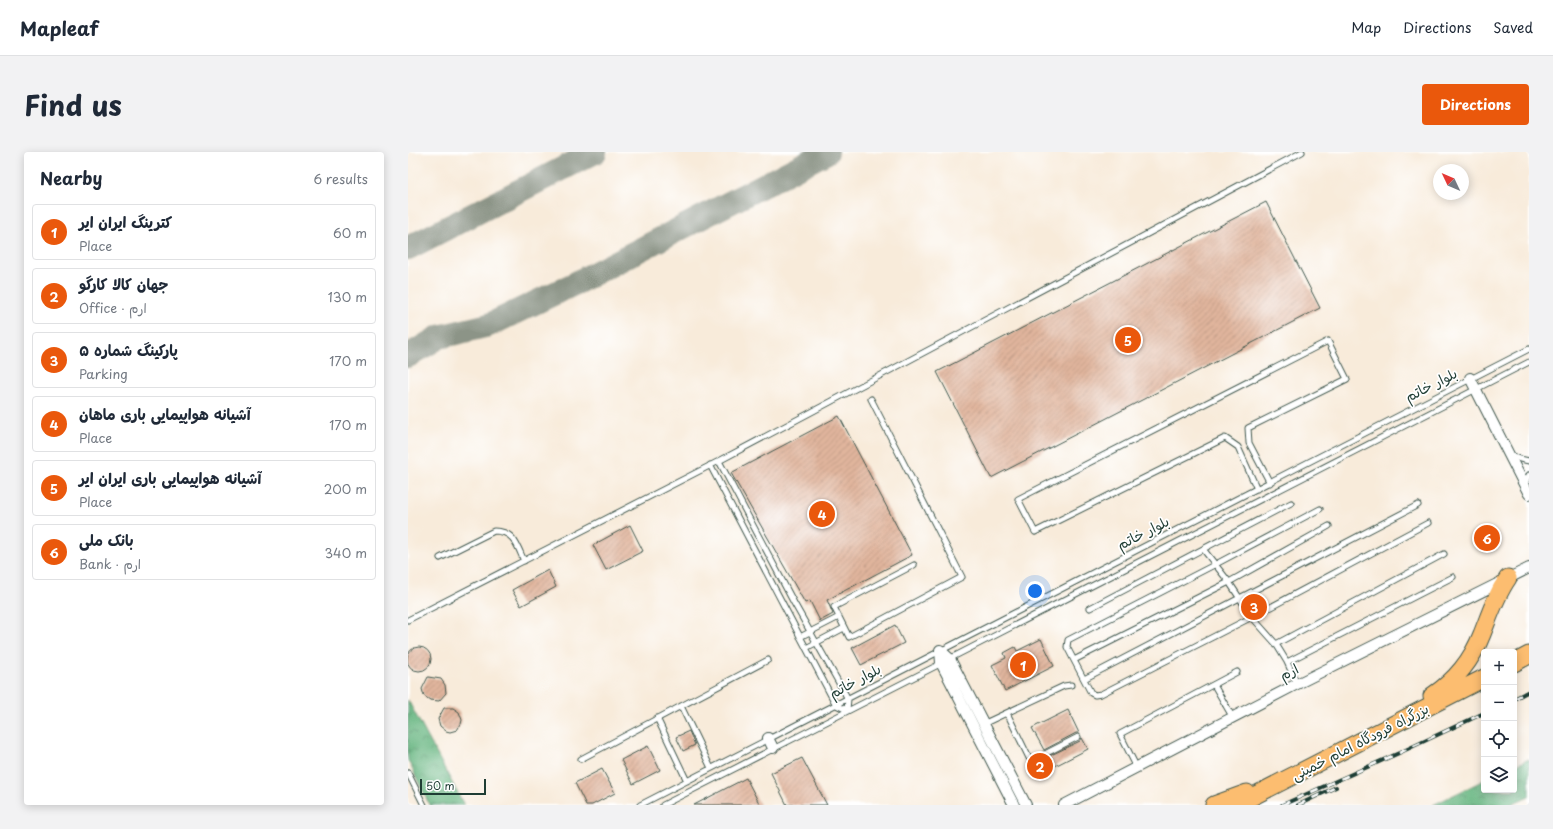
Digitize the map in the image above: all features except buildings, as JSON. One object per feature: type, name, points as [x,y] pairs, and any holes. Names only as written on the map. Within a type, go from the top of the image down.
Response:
[{"type":"highway","points":[[1368,738],[1442,690],[1456,676],[1471,658],[1482,635],[1495,599],[1508,578]]},
{"type":"highway","points":[[1517,662],[1529,656]]},
{"type":"highway","name":"بزرگراه فرودگاه امام خمینی","points":[[1236,805],[1481,680]]},
{"type":"highway","points":[[1214,805],[1288,778]]},
{"type":"street","points":[[1470,378],[1527,488]]},
{"type":"street","name":"ارم","points":[[1064,805],[1297,684],[1529,568]]},
{"type":"street","points":[[940,650],[984,723],[1026,805]]},
{"type":"street","points":[[946,661],[974,728],[1014,805]]},
{"type":"street","points":[[768,738],[773,748]]},
{"type":"lane","points":[[408,620],[719,461],[1302,152]]},
{"type":"lane","points":[[1257,489],[1238,448],[1224,438],[1035,532],[1018,499],[1328,341],[1347,379],[1248,428],[1249,443],[1270,483]]},
{"type":"lane","name":"بلوار خاتم","points":[[640,805],[1529,349]]},
{"type":"lane","name":"بلوار خاتم","points":[[663,805],[1529,362]]},
{"type":"lane","points":[[871,399],[962,577],[849,637],[834,607],[914,565]]},
{"type":"lane","points":[[1509,454],[1529,461]]},
{"type":"lane","points":[[710,465],[836,705],[847,710],[848,699],[816,643],[719,461]]},
{"type":"lane","points":[[1527,488],[1529,475]]},
{"type":"lane","points":[[1090,608],[1291,503]]},
{"type":"lane","points":[[1084,679],[1418,505]]},
{"type":"lane","points":[[1320,509],[1068,640],[1067,647],[1091,693],[1095,695],[1101,694],[1252,617],[1428,523]]},
{"type":"lane","points":[[1074,660],[1229,582],[1329,526]]},
{"type":"lane","points":[[440,558],[494,531],[500,531],[506,532],[511,536],[524,561]]},
{"type":"lane","points":[[1203,549],[1229,582],[1252,617],[1276,644],[1287,662],[1297,684]]},
{"type":"lane","points":[[1276,644],[1444,554]]},
{"type":"lane","points":[[1287,662],[1453,577]]},
{"type":"lane","points":[[800,637],[839,617]]},
{"type":"lane","points":[[806,648],[844,628]]},
{"type":"lane","points":[[580,759],[768,660]]},
{"type":"lane","points":[[1137,768],[1120,734],[1237,672]]},
{"type":"lane","points":[[1214,684],[1233,718]]},
{"type":"lane","points":[[974,728],[1064,686],[1071,685]]},
{"type":"lane","points":[[681,706],[711,768]]},
{"type":"lane","points":[[1007,713],[1029,758],[1033,760],[1078,737]]},
{"type":"lane","points":[[657,718],[687,781]]},
{"type":"lane","points":[[408,773],[424,805]]},
{"type":"lane","points":[[699,775],[703,784]]},
{"type":"green space","points":[[408,700],[464,805],[430,805],[427,800],[408,760]]},
{"type":"green space","points":[[1529,759],[1529,796],[1509,805],[1433,805],[1481,781],[1481,793],[1517,793],[1517,765]]},
{"type":"taxiway","points":[[408,248],[595,152]]},
{"type":"taxiway","points":[[408,356],[439,337],[489,325],[576,283],[827,152]]},
{"type":"railway","points":[[1517,697],[1529,691]]},
{"type":"railway","points":[[1282,805],[1481,714]]},
{"type":"railway","points":[[1298,805],[1336,787]]},
{"type":"place","name":"آشیانه هواپیمایی باری ایران ایر","points":[[1128,340]]},
{"type":"place","name":"آشیانه هواپیمایی باری ماهان","points":[[822,514]]},
{"type":"place","name":"بانک ملی","points":[[1487,538]]},
{"type":"place","name":"پارکینگ شماره ۵","points":[[1254,607]]},
{"type":"place","name":"کترینگ ایران ایر","points":[[1023,665]]},
{"type":"place","name":"جهان کالا کارگو","points":[[1040,766]]}]
